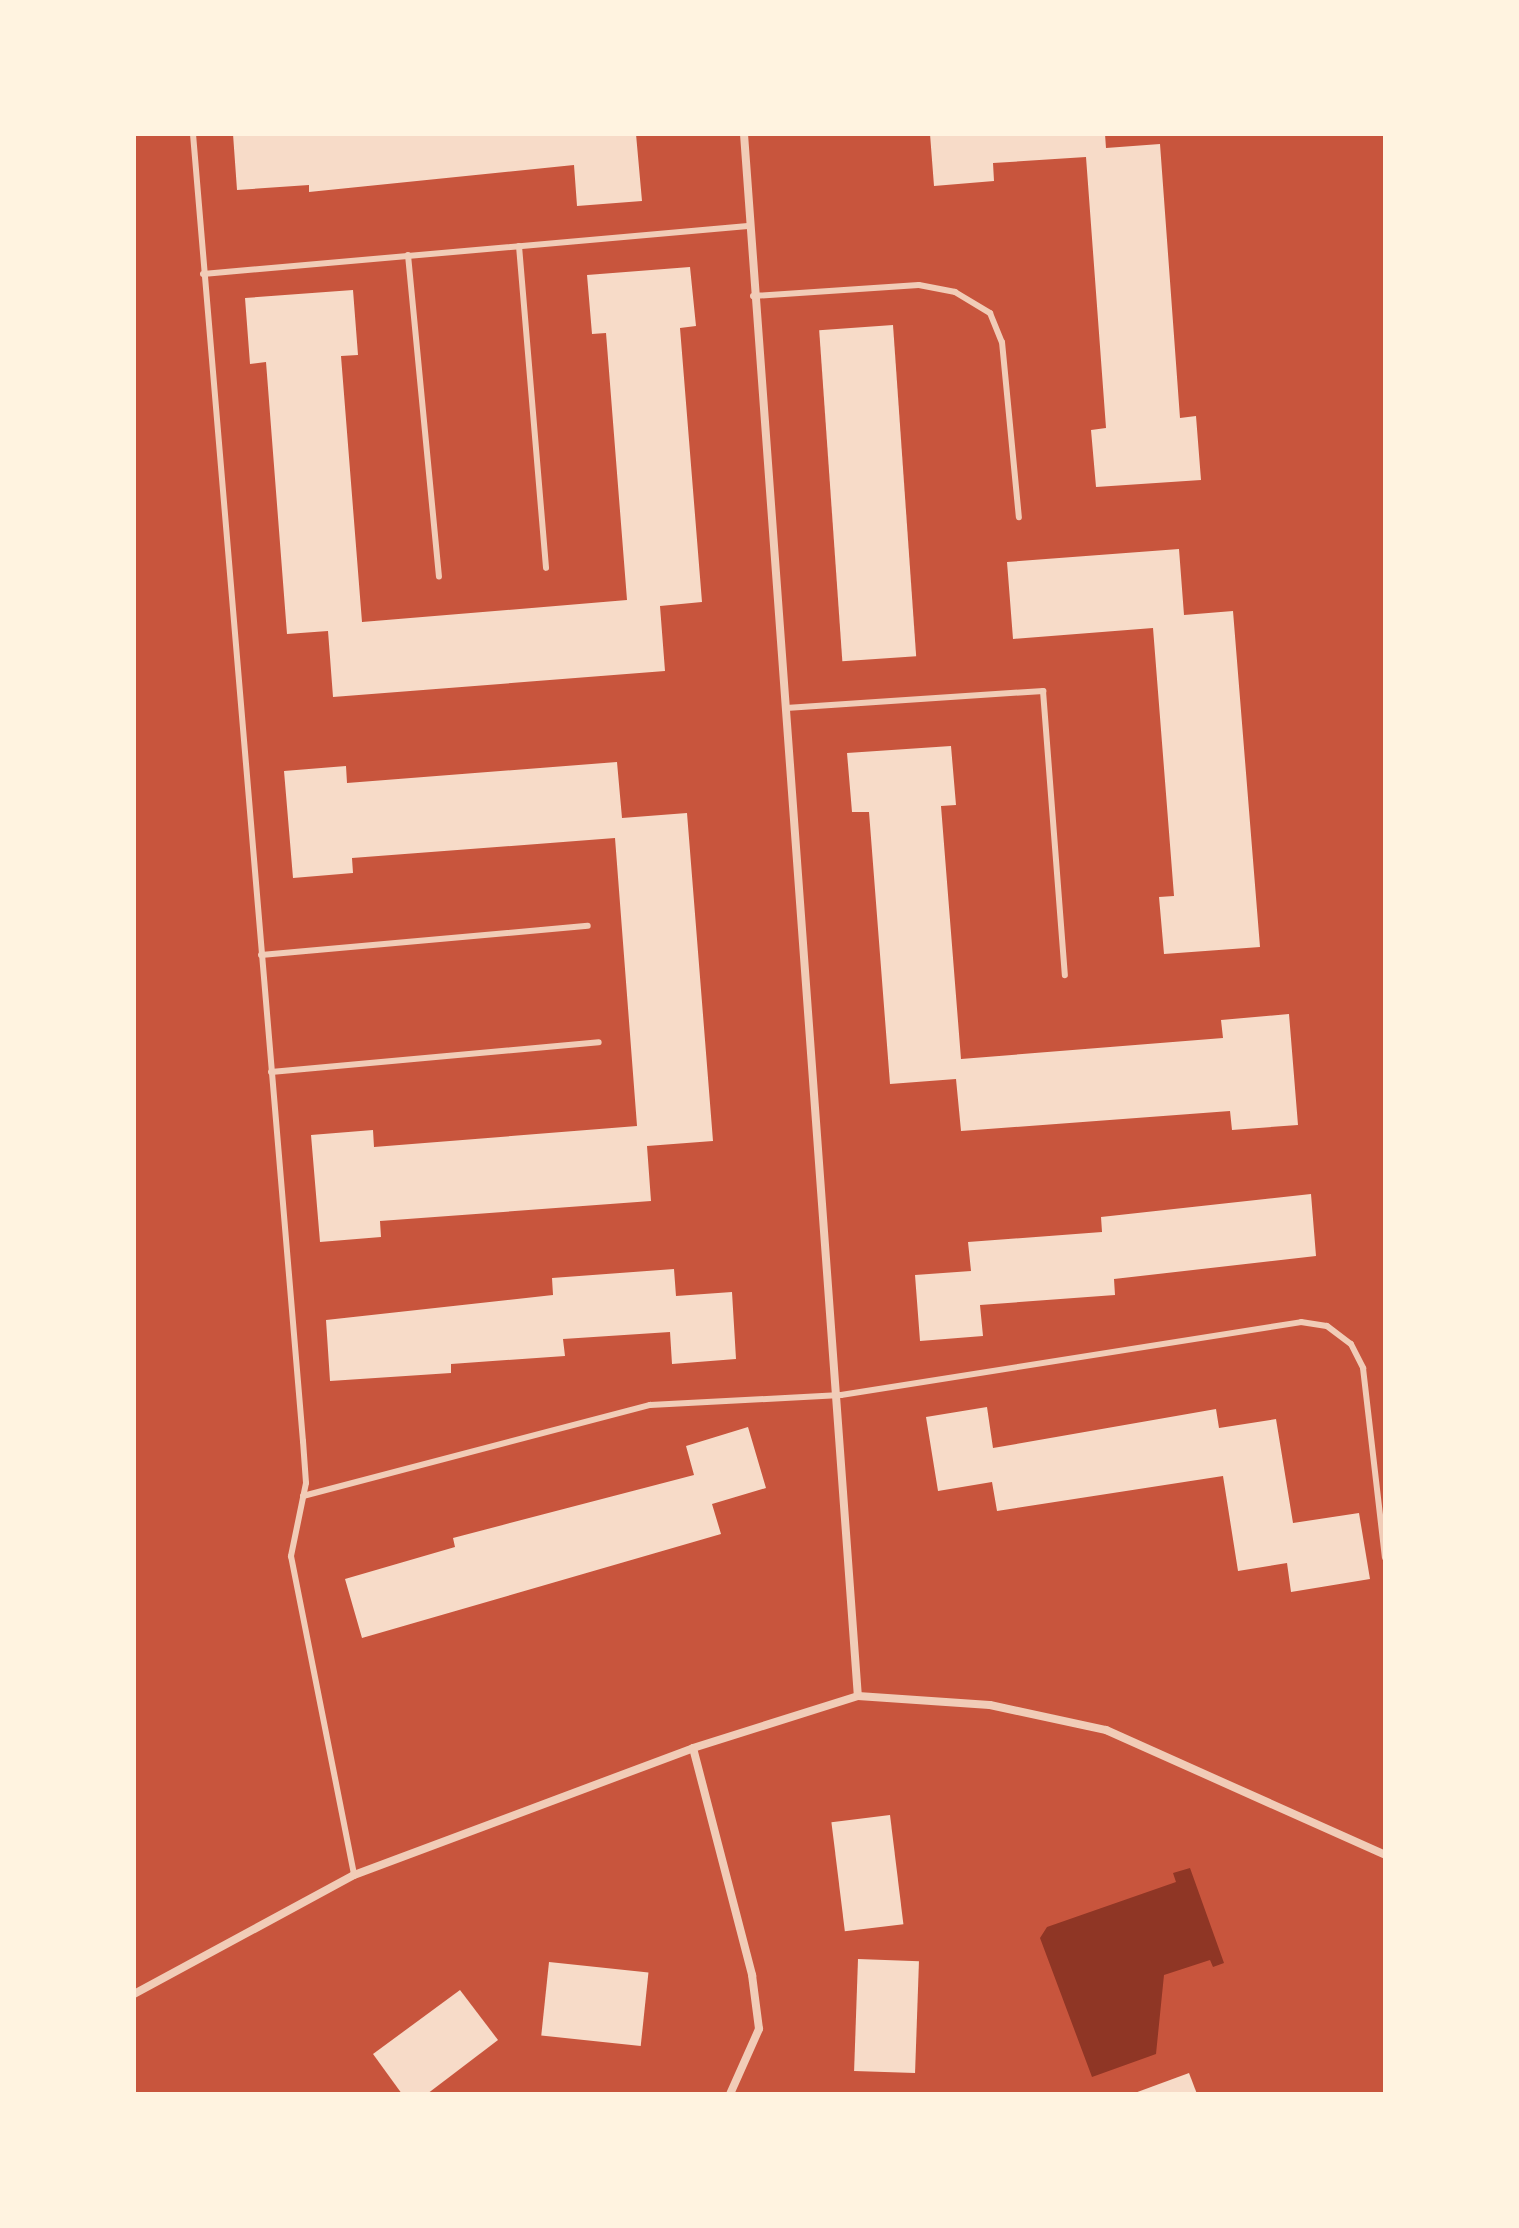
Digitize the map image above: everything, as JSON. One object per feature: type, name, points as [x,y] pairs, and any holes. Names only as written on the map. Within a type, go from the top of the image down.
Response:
[{"type":"street","points":[[744,134],[753,296],[841,1395],[858,1696]]},
{"type":"street","points":[[134,1994],[354,1875],[693,1748],[858,1696],[990,1705],[1106,1730],[1385,1855]]},
{"type":"street","points":[[693,1748],[759,2029],[730,2094]]},
{"type":"lane","points":[[193,134],[303,1496],[291,1556],[297,1607],[354,1875]]},
{"type":"lane","points":[[203,274],[748,226]]},
{"type":"lane","points":[[519,246],[546,568]]},
{"type":"lane","points":[[408,255],[439,577]]},
{"type":"lane","points":[[753,296],[919,285],[955,292],[990,313],[1002,342],[1019,517]]},
{"type":"lane","points":[[786,708],[1043,691],[1065,975]]},
{"type":"lane","points":[[261,955],[588,926]]},
{"type":"lane","points":[[271,1072],[599,1042]]},
{"type":"lane","points":[[303,1496],[650,1405],[841,1395],[1301,1322],[1327,1326],[1351,1344],[1363,1368],[1385,1558]]},
{"type":"shaded area","points":[[1190,1868],[1224,1963],[1213,1967],[1210,1960],[1164,1975],[1156,2054],[1092,2077],[1040,1938],[1047,1927],[1176,1882],[1173,1873]]},
{"type":"building","points":[[233,134],[636,134],[642,201],[577,206],[574,165],[309,192],[309,185],[237,190]]},
{"type":"building","points":[[930,134],[1105,134],[1106,148],[1160,144],[1180,418],[1196,416],[1201,480],[1096,487],[1091,430],[1106,428],[1086,157],[993,163],[994,181],[934,186]]},
{"type":"building","points":[[690,267],[696,326],[680,328],[702,602],[660,606],[665,671],[333,697],[328,631],[287,634],[266,362],[250,364],[245,298],[353,290],[358,355],[341,356],[362,622],[627,600],[606,333],[592,334],[587,275]]},
{"type":"building","points":[[893,325],[916,656],[842,661],[819,330]]},
{"type":"building","points":[[1179,549],[1184,615],[1233,611],[1260,947],[1164,954],[1159,897],[1174,896],[1153,628],[1013,639],[1007,562]]},
{"type":"building","points":[[951,746],[956,805],[941,806],[961,1059],[1223,1038],[1221,1020],[1289,1014],[1298,1125],[1232,1130],[1230,1111],[961,1131],[956,1079],[890,1084],[869,812],[852,812],[847,753]]},
{"type":"building","points":[[617,762],[622,818],[687,813],[713,1141],[647,1146],[651,1201],[380,1221],[381,1237],[320,1242],[311,1135],[373,1130],[374,1147],[637,1126],[615,838],[352,858],[353,873],[293,878],[284,771],[346,766],[347,783]]},
{"type":"building","points":[[1311,1194],[1316,1256],[1114,1279],[1115,1295],[980,1305],[983,1336],[920,1341],[915,1275],[971,1271],[968,1242],[1102,1232],[1101,1217]]},
{"type":"building","points":[[674,1269],[676,1296],[732,1292],[736,1359],[672,1364],[670,1332],[563,1339],[565,1356],[451,1364],[451,1373],[330,1381],[326,1320],[553,1295],[552,1278]]},
{"type":"building","points":[[987,1407],[993,1448],[1216,1409],[1219,1428],[1276,1419],[1293,1523],[1359,1513],[1370,1579],[1291,1592],[1287,1563],[1238,1571],[1223,1476],[997,1511],[992,1482],[938,1491],[926,1417]]},
{"type":"building","points":[[748,1427],[766,1488],[712,1504],[721,1534],[362,1638],[345,1579],[455,1547],[453,1538],[694,1475],[686,1446]]},
{"type":"building","points":[[890,1815],[903,1924],[845,1931],[831,1822]]},
{"type":"building","points":[[858,1959],[919,1961],[915,2073],[854,2071]]},
{"type":"building","points":[[549,1962],[648,1972],[641,2046],[541,2036]]},
{"type":"building","points":[[460,1990],[498,2040],[427,2094],[402,2094],[373,2054]]},
{"type":"building","points":[[1189,2073],[1197,2094],[1132,2094]]}]
